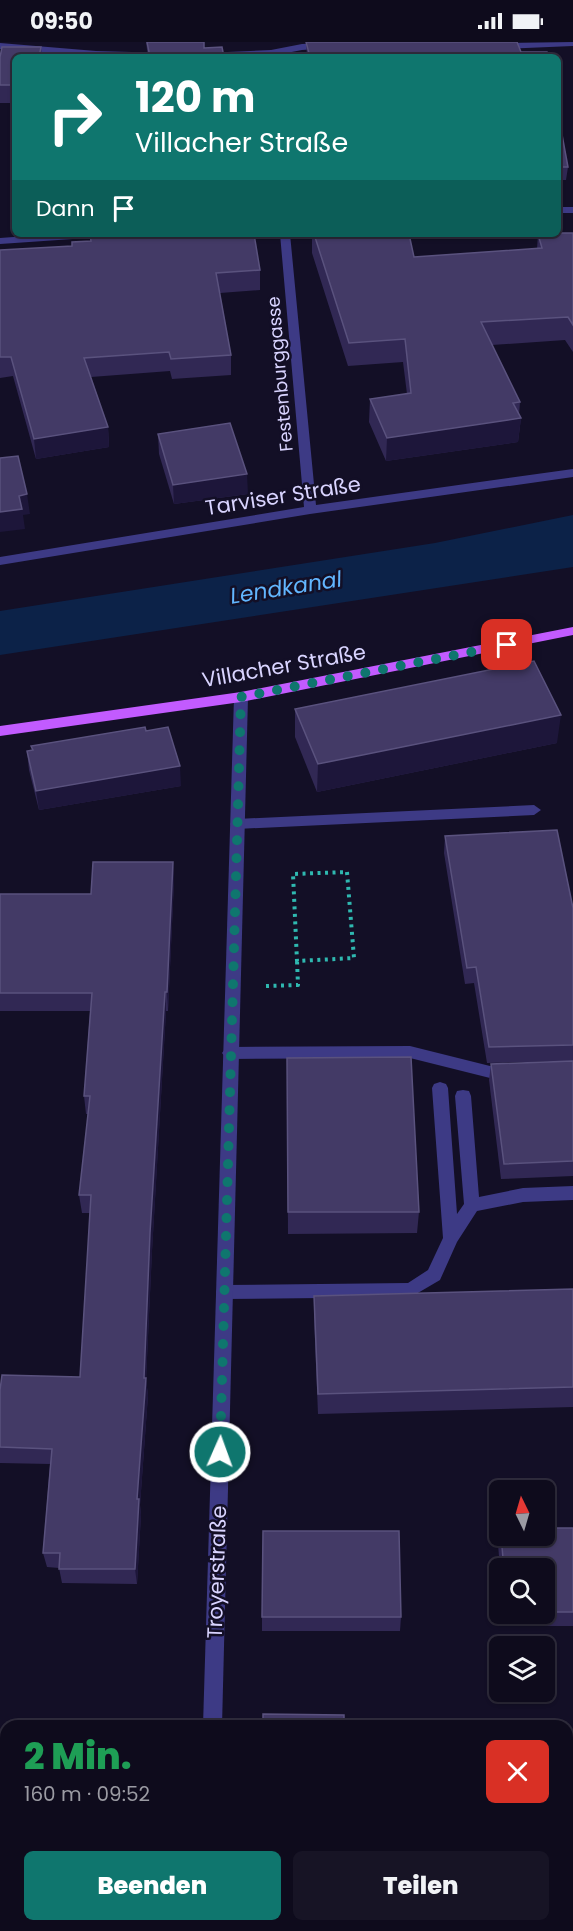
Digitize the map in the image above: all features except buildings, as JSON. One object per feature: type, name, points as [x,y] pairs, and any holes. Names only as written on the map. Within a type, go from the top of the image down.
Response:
[{"type":"main road","name":"Villacher Straße","points":[[0,731],[241,697],[573,631]]},
{"type":"street","points":[[492,46],[573,43]]},
{"type":"street","points":[[0,46],[96,54]]},
{"type":"street","points":[[275,54],[302,47],[335,46]]},
{"type":"street","points":[[0,241],[58,237]]},
{"type":"street","name":"Festenburggasse","points":[[285,237],[310,510]]},
{"type":"street","name":"Tarviser Straße","points":[[0,561],[310,510],[573,473]]},
{"type":"street","name":"Troyerstraße","points":[[212,1720],[241,697]]},
{"type":"street","points":[[237,824],[534,810]]},
{"type":"street","points":[[230,1053],[410,1052],[490,1072],[526,1071]]},
{"type":"street","points":[[440,1088],[451,1238]]},
{"type":"street","points":[[224,1292],[411,1290],[434,1275],[451,1238],[472,1205],[463,1096]]},
{"type":"street","points":[[472,1205],[523,1195],[573,1192]]},
{"type":"path","points":[[232,986],[298,985],[293,874],[347,872],[354,958],[297,961]]},
{"type":"water","name":"Lendkanal","points":[[573,515],[573,567],[0,655],[0,611],[435,543]]},
{"type":"route","points":[[220,1452],[241,697],[507,645]]}]
